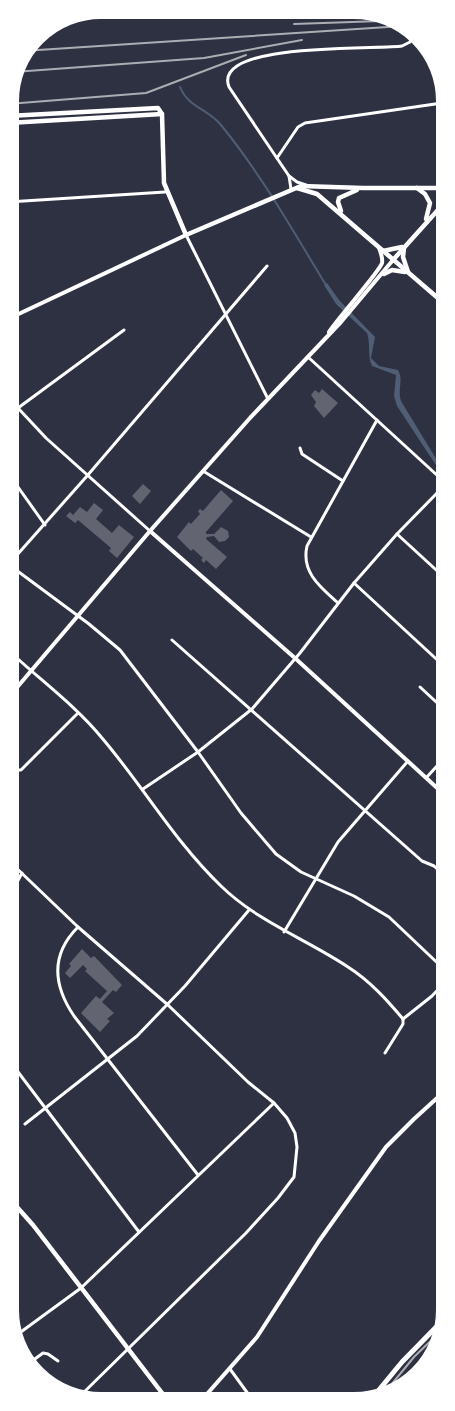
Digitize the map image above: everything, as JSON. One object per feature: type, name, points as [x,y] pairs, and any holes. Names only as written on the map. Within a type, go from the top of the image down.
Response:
[{"type":"main road","points":[[16,116],[155,107],[161,110],[166,192],[186,234],[271,196],[306,185],[361,188],[439,188]]},
{"type":"main road","points":[[16,123],[162,114]]},
{"type":"main road","points":[[293,188],[317,194],[439,299]]},
{"type":"main road","points":[[343,215],[338,207],[339,198],[342,194],[361,188]]},
{"type":"main road","points":[[416,188],[425,194],[430,203],[428,214],[423,224]]},
{"type":"main road","points":[[393,260],[439,208]]},
{"type":"main road","points":[[382,251],[390,251],[406,246]]},
{"type":"main road","points":[[406,246],[403,257],[409,273]]},
{"type":"main road","points":[[384,274],[395,269],[409,273]]},
{"type":"main road","points":[[16,1207],[164,1395]]},
{"type":"main road","points":[[378,1391],[398,1366],[437,1326]]},
{"type":"street","points":[[293,188],[289,176],[229,87],[227,78],[234,68],[276,53],[334,48],[402,46],[410,42],[412,39]]},
{"type":"street","points":[[277,158],[298,127],[305,123],[439,103]]},
{"type":"street","points":[[289,176],[297,182],[306,185]]},
{"type":"street","points":[[16,201],[166,192]]},
{"type":"street","points":[[16,315],[186,234],[268,399]]},
{"type":"street","points":[[325,338],[346,308],[380,268],[382,258],[378,246]]},
{"type":"street","points":[[16,689],[150,531],[268,399],[384,274],[393,260]]},
{"type":"street","points":[[16,555],[87,476],[267,266]]},
{"type":"street","points":[[124,330],[18,408],[46,438],[87,476],[296,659],[439,790]]},
{"type":"street","points":[[308,357],[439,477]]},
{"type":"street","points":[[338,603],[310,575],[305,553],[310,537],[377,420]]},
{"type":"street","points":[[300,448],[302,454],[343,481]]},
{"type":"street","points":[[203,471],[310,537]]},
{"type":"street","points":[[16,485],[44,525]]},
{"type":"street","points":[[143,789],[198,752],[252,709],[296,659],[354,583],[439,489]]},
{"type":"street","points":[[397,534],[439,573]]},
{"type":"street","points":[[16,570],[103,636],[133,665],[241,813],[267,845],[289,864],[314,878],[354,896],[389,917],[439,964]]},
{"type":"street","points":[[354,583],[439,662]]},
{"type":"street","points":[[172,640],[422,861],[434,866],[439,871]]},
{"type":"street","points":[[16,657],[101,736],[192,855],[221,887],[249,910],[284,932],[350,968],[367,980],[403,1019]]},
{"type":"street","points":[[420,686],[439,705]]},
{"type":"street","points":[[16,770],[21,770],[78,713]]},
{"type":"street","points":[[284,932],[314,878],[338,842],[408,761]]},
{"type":"street","points":[[426,778],[439,764]]},
{"type":"street","points":[[16,867],[78,927],[168,1005],[248,1082],[274,1104],[286,1118],[295,1133],[297,1147],[294,1177],[289,1186],[246,1233],[83,1393]]},
{"type":"street","points":[[16,884],[22,873]]},
{"type":"street","points":[[26,1124],[45,1107],[137,1036],[168,1005],[249,910]]},
{"type":"street","points":[[78,927],[69,938],[59,959],[59,987],[74,1016],[198,1175]]},
{"type":"street","points":[[385,1053],[403,1024],[403,1019],[439,989]]},
{"type":"street","points":[[16,1069],[139,1232]]},
{"type":"street","points":[[206,1395],[257,1337],[319,1241],[386,1147],[439,1096]]},
{"type":"street","points":[[20,1332],[81,1288],[274,1104]]},
{"type":"street","points":[[33,1360],[43,1353],[58,1361]]},
{"type":"street","points":[[230,1369],[249,1395]]},
{"type":"water","points":[[327,283],[339,300],[375,337],[371,358],[379,366],[398,370],[400,374],[401,401],[439,463],[439,470],[397,406],[394,396],[396,375],[372,366],[367,333],[336,304],[324,285]]},
{"type":"building","points":[[322,389],[338,403],[324,418],[314,406],[316,402],[311,395],[315,390],[319,393]]},
{"type":"building","points":[[143,484],[151,491],[140,504],[132,496]]},
{"type":"building","points":[[221,490],[233,501],[206,532],[206,534],[214,534],[221,527],[228,531],[229,537],[225,541],[219,542],[214,536],[207,537],[206,539],[227,557],[216,569],[206,560],[204,563],[201,560],[203,558],[193,549],[191,551],[177,537],[189,522],[191,524],[200,514],[198,511],[200,509],[203,511]]},
{"type":"building","points":[[94,503],[103,510],[96,519],[112,533],[119,525],[134,537],[117,558],[109,551],[111,548],[78,520],[75,523],[66,516],[70,512],[73,515],[80,507],[87,512]]},
{"type":"building","points":[[82,949],[91,958],[94,956],[122,985],[116,992],[113,990],[102,1002],[114,1013],[107,1019],[110,1021],[100,1032],[81,1013],[96,996],[100,999],[107,991],[85,971],[87,969],[83,965],[70,978],[65,973],[71,966],[69,964]]},
{"type":"waterway","points":[[180,87],[188,99],[216,120],[236,144],[276,203],[326,285]]},
{"type":"railway","points":[[294,24],[381,21]]},
{"type":"railway","points":[[33,50],[395,27]]},
{"type":"railway","points":[[22,71],[204,58],[302,40]]},
{"type":"railway","points":[[16,103],[146,93],[246,55]]},
{"type":"railway","points":[[391,1386],[414,1357],[434,1338]]}]
